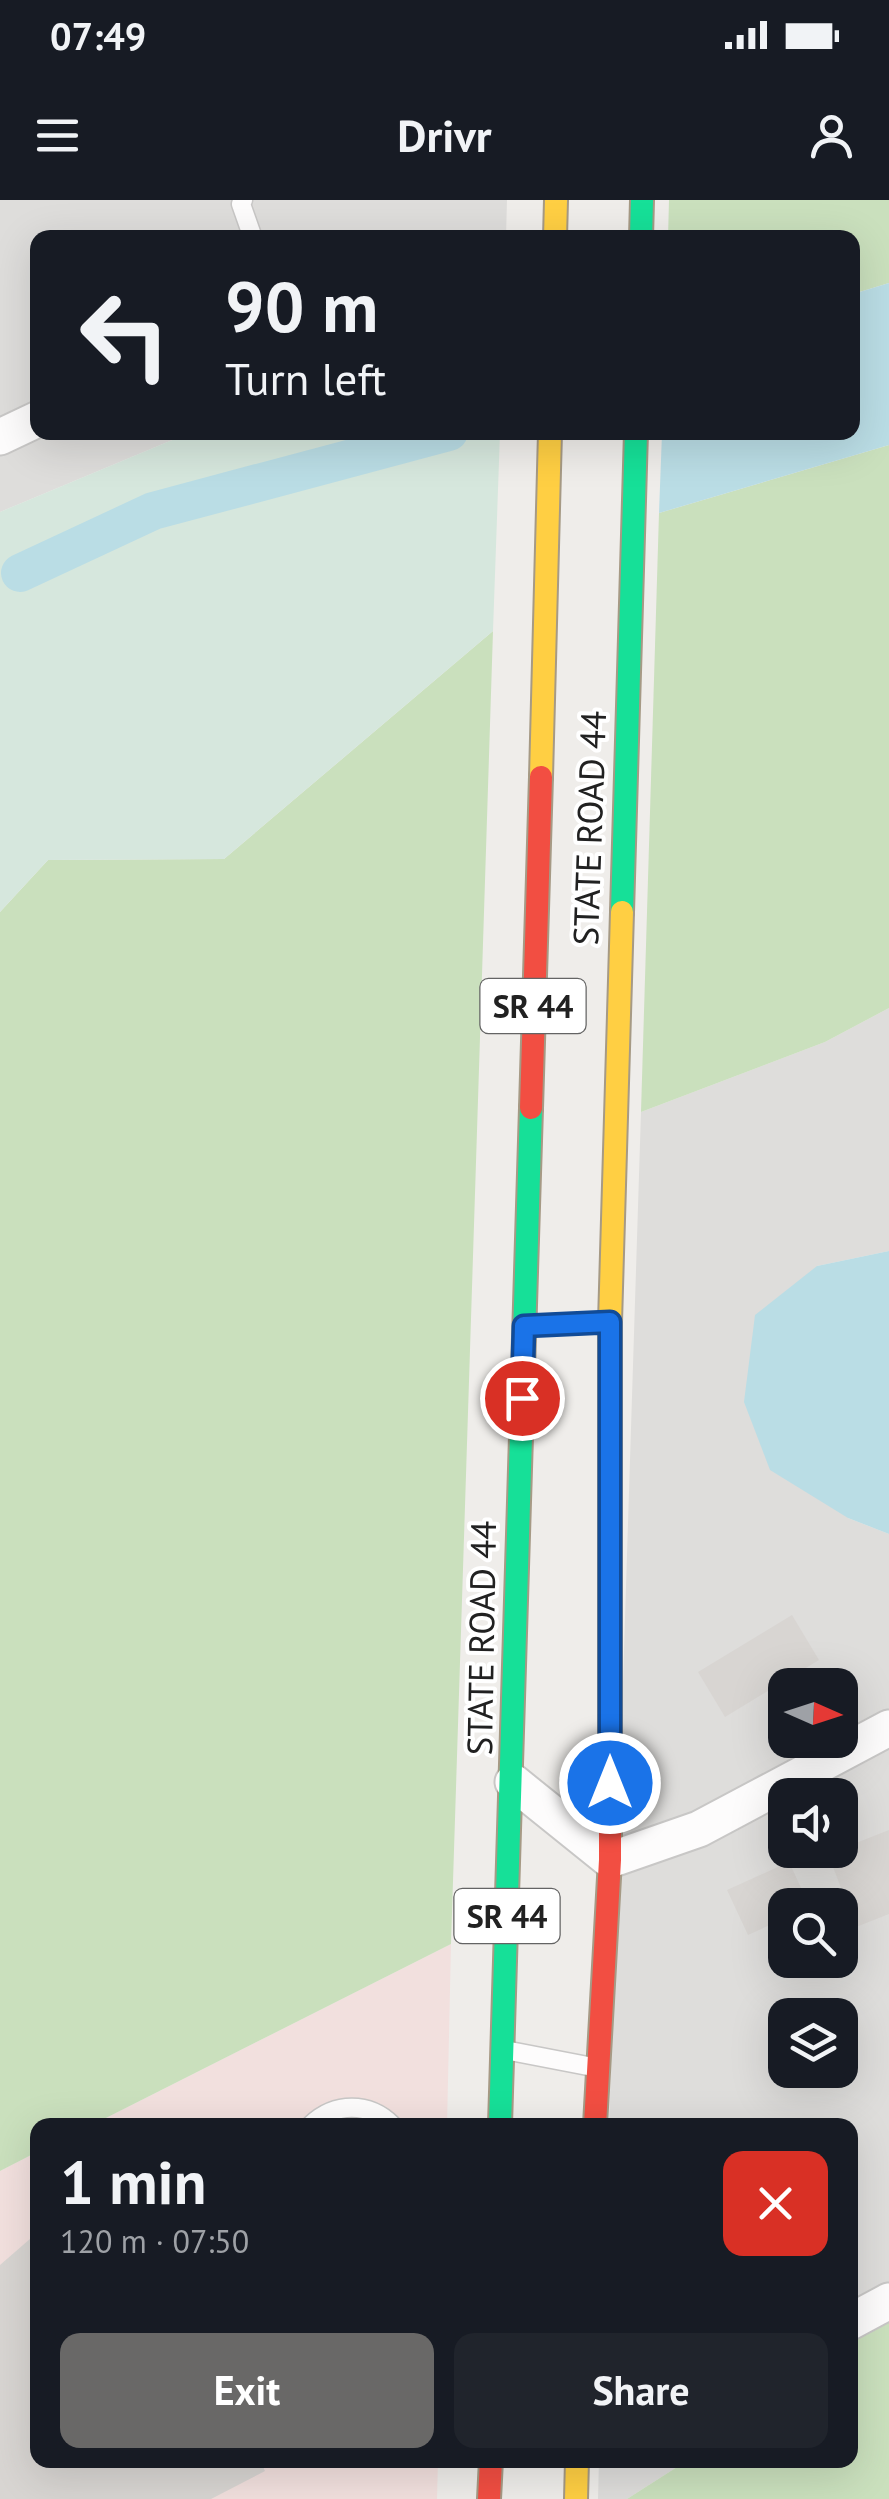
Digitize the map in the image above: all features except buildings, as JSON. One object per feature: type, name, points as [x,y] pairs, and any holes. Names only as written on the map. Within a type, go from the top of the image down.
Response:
[{"type":"main road","points":[[555,230],[556,200]]},
{"type":"main road","points":[[641,230],[642,200]]},
{"type":"main road","name":"STATE ROAD 44","points":[[500,2118],[533,1326],[550,440]]},
{"type":"main road","name":"STATE ROAD 44","points":[[595,2118],[610,1860],[601,1322],[636,440]]},
{"type":"main road","points":[[490,2468],[490,2499]]},
{"type":"main road","points":[[576,2499],[577,2468]]},
{"type":"street","points":[[0,437],[30,422]]},
{"type":"street","points":[[513,1782],[610,1860],[700,1829],[889,1728]]},
{"type":"street","points":[[858,2317],[889,2300]]},
{"type":"lane","points":[[243,200],[250,230]]},
{"type":"lane","points":[[502,2050],[598,2068]]},
{"type":"lane","points":[[319,2118],[344,2106],[379,2112],[385,2118]]},
{"type":"shaded area","points":[[0,200],[507,200],[506,230],[30,230],[30,440],[172,440],[0,512]]},
{"type":"shaded area","points":[[889,1008],[889,1251],[817,1266],[848,1518],[889,1534],[889,2298],[858,2323],[858,2118],[609,2118],[641,1112],[825,1042]]},
{"type":"shaded area","points":[[451,1944],[447,2118],[106,2118]]},
{"type":"shaded area","points":[[30,2156],[30,2468],[438,2468],[437,2499],[0,2499],[0,2171]]},
{"type":"shaded area","points":[[599,2468],[675,2468],[627,2499],[598,2499]]},
{"type":"green space","points":[[669,200],[889,200],[889,283],[860,292],[860,230],[668,230]]},
{"type":"green space","points":[[172,440],[500,440],[493,631],[224,859],[48,860],[0,912],[0,512]]},
{"type":"green space","points":[[889,445],[889,1008],[825,1042],[641,1112],[659,513]]},
{"type":"green space","points":[[493,631],[451,1944],[106,2118],[30,2118],[30,2156],[0,2171],[0,912],[48,860],[224,859]]},
{"type":"green space","points":[[889,2298],[889,2499],[627,2499],[675,2468],[858,2468],[858,2323]]},
{"type":"water","points":[[889,283],[889,445],[659,513],[662,440],[860,440],[860,292]]},
{"type":"water","points":[[889,1251],[889,1534],[848,1518],[770,1470],[744,1402],[755,1315],[817,1266]]},
{"type":"waterway","points":[[20,573],[153,511],[419,440]]},
{"type":"traffic: fast","points":[[641,230],[642,200]]},
{"type":"traffic: fast","points":[[622,912],[636,440]]},
{"type":"traffic: fast","points":[[500,2118],[531,1108]]},
{"type":"traffic: slow","points":[[555,230],[556,200]]},
{"type":"traffic: slow","points":[[541,777],[550,440]]},
{"type":"traffic: slow","points":[[610,1440],[622,912]]},
{"type":"traffic: slow","points":[[576,2499],[577,2468]]},
{"type":"traffic: jam","points":[[531,1108],[541,777]]},
{"type":"traffic: jam","points":[[595,2118],[610,1860],[610,1440]]},
{"type":"traffic: jam","points":[[489,2499],[491,2468]]},
{"type":"route","points":[[522,1398],[524,1326],[610,1322],[610,1783]]}]
